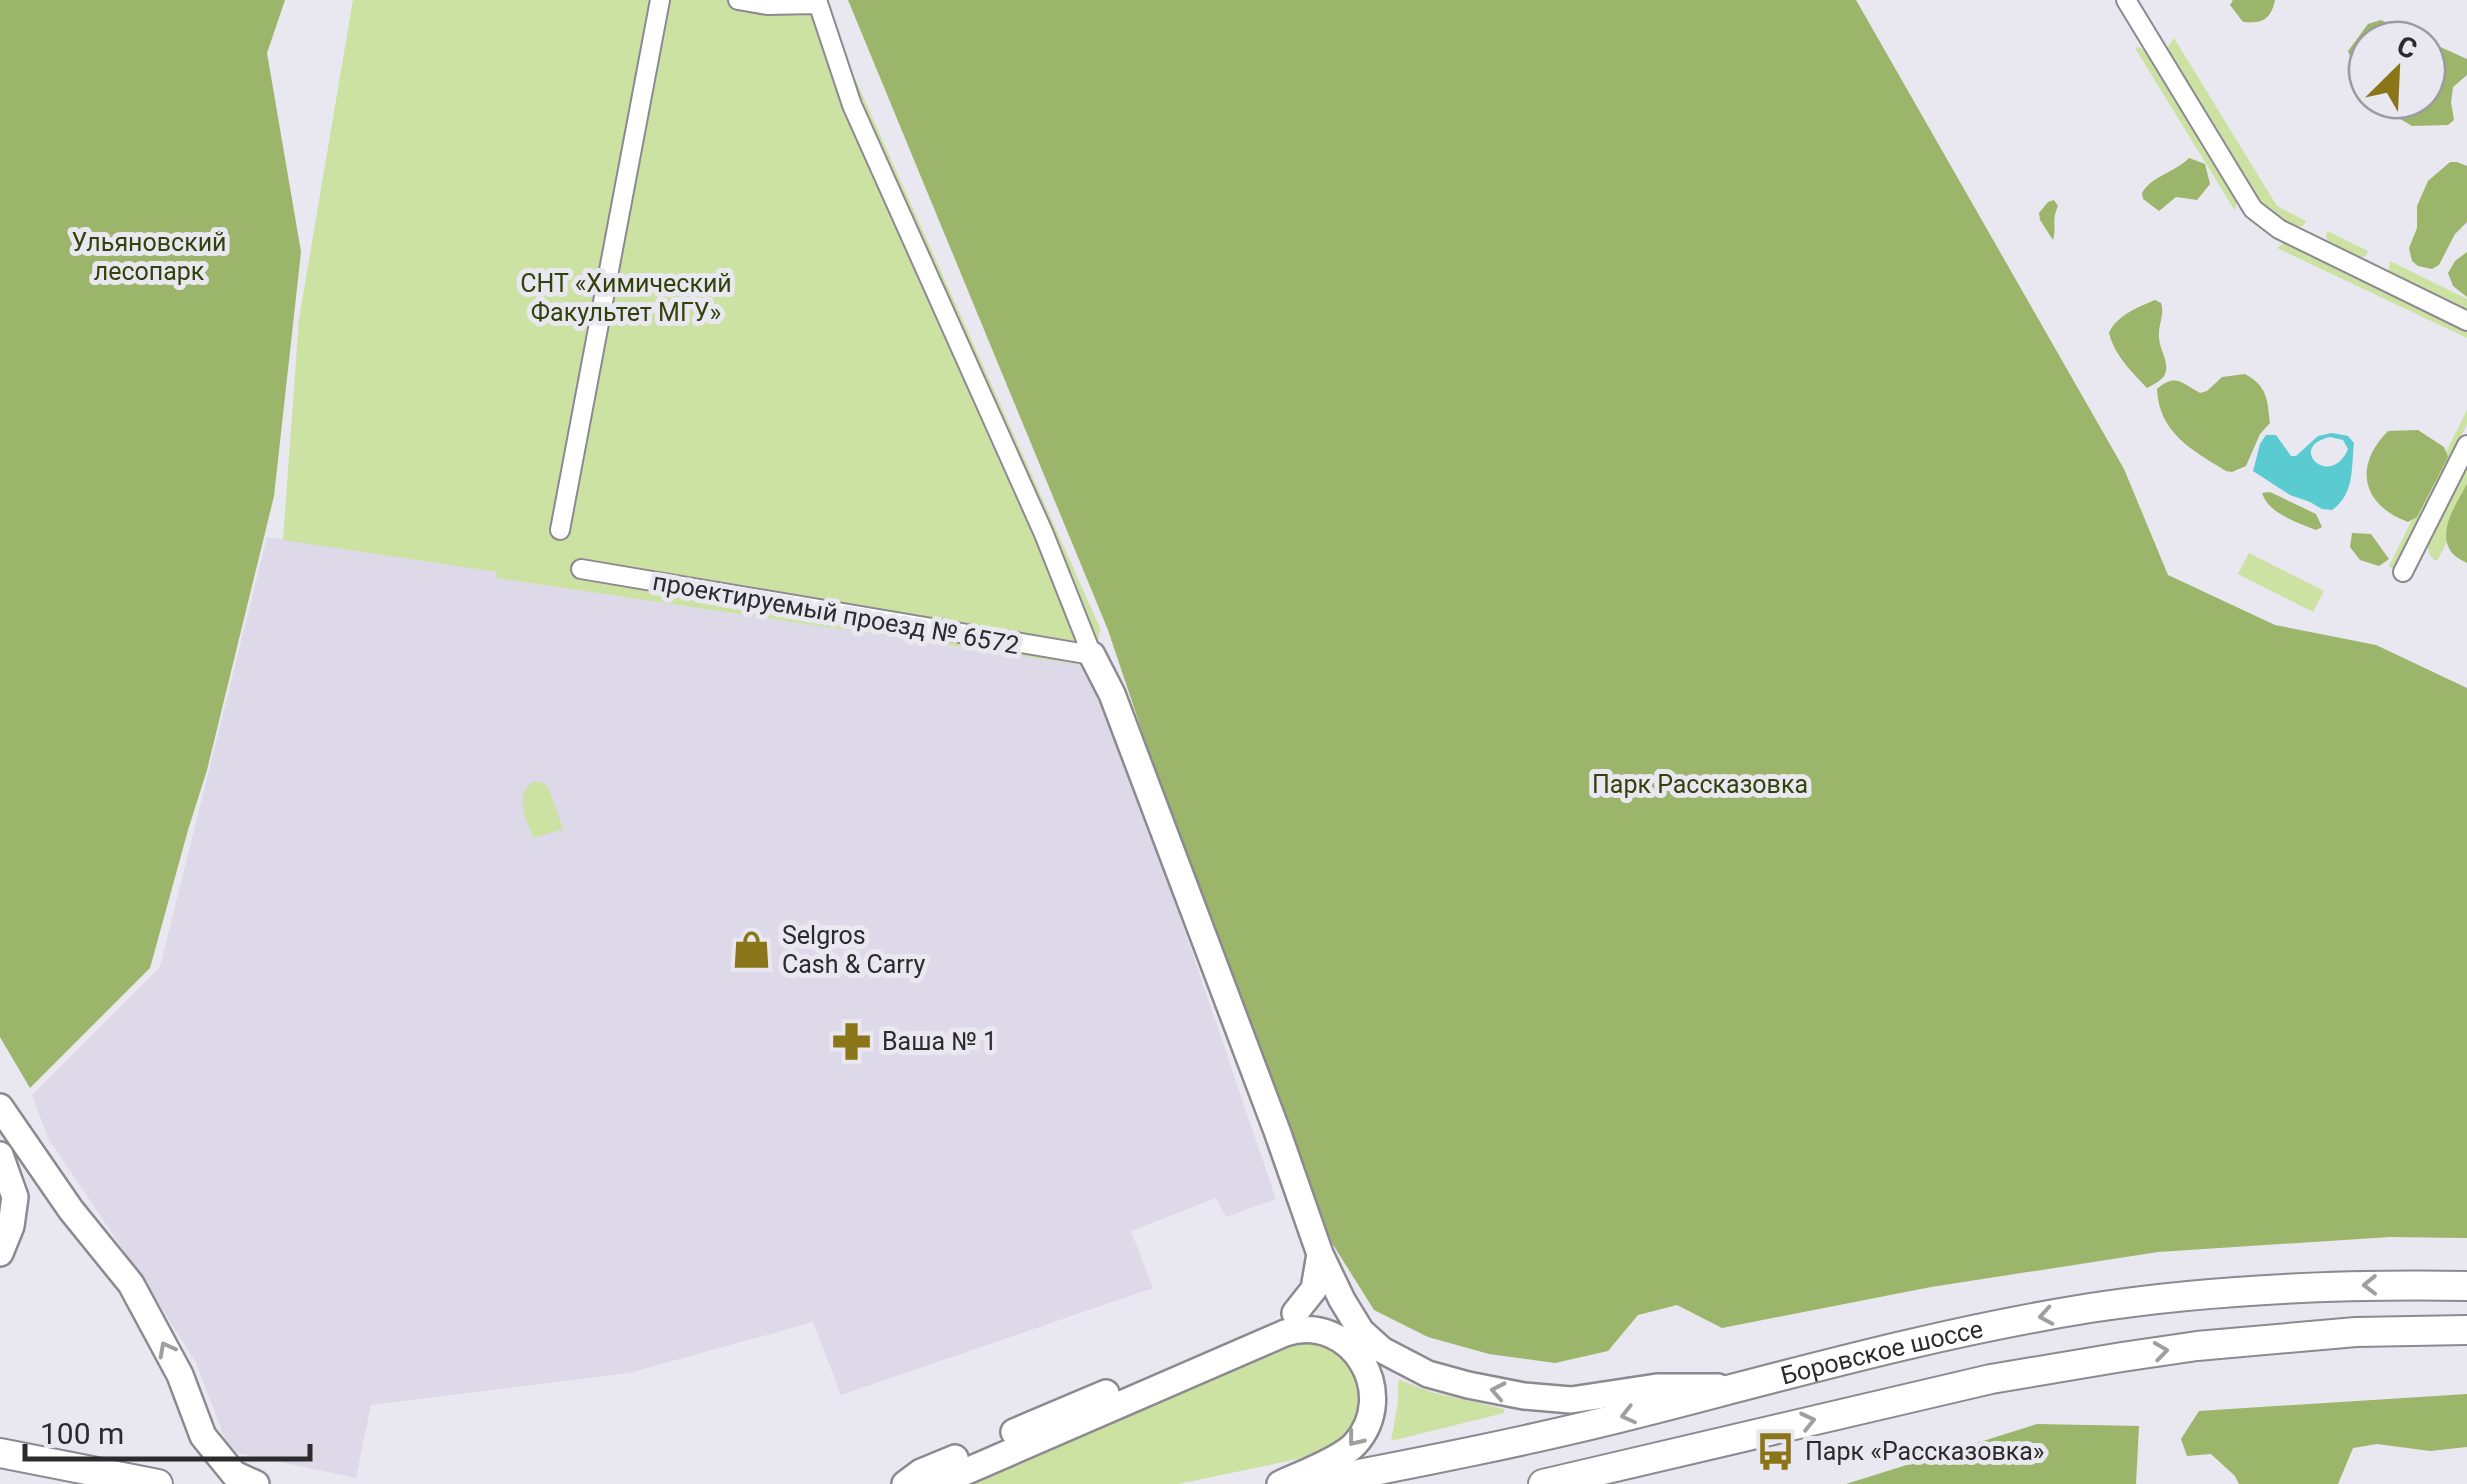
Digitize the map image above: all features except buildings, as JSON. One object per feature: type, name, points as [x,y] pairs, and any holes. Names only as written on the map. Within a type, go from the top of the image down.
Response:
[{"type":"main road","name":"Боровское шоссе","points":[[1307,1484],[1500,1447],[1918,1341],[2090,1308],[2276,1289],[2467,1286]]},
{"type":"main road","name":"Боровское шоссе","points":[[1542,1484],[1992,1379],[2122,1357],[2336,1334],[2467,1330]]},
{"type":"main road","points":[[0,1453],[158,1484]]},
{"type":"street","points":[[560,530],[660,0]]},
{"type":"street","points":[[738,0],[767,5],[817,2],[852,105],[1112,694],[1278,1131],[1320,1254],[1361,1331]]},
{"type":"street","points":[[2126,0],[2253,209],[2279,229],[2467,322]]},
{"type":"street","points":[[2403,572],[2467,445]]},
{"type":"street","name":"проектируемый проезд № 6572","points":[[580,569],[1092,655]]},
{"type":"street","points":[[0,1107],[71,1210],[131,1284],[180,1376],[202,1436],[234,1474],[256,1484]]},
{"type":"street","points":[[0,1155],[15,1197],[11,1226],[0,1253]]},
{"type":"street","points":[[1295,1314],[1314,1289],[1320,1254]]},
{"type":"street","points":[[936,1484],[1295,1314],[1329,1315],[1428,1374],[1524,1396],[1571,1400],[1657,1387],[1733,1386]]},
{"type":"street","points":[[905,1484],[920,1472],[1285,1333],[1296,1329],[1320,1330],[1348,1344],[1360,1356],[1370,1382],[1368,1418],[1352,1448],[1280,1484]]},
{"type":"shaded area","points":[[267,537],[497,572],[497,578],[1095,667],[1276,1199],[1226,1217],[1216,1198],[1131,1231],[1153,1288],[841,1395],[813,1322],[629,1373],[371,1405],[356,1478],[233,1452],[196,1363],[48,1138],[32,1095],[160,967]]},
{"type":"green space","name":"Ульяновский лесопарк","points":[[0,0],[285,0],[267,53],[301,252],[274,496],[207,770],[150,968],[30,1088],[0,1037]]},
{"type":"green space","name":"СНТ «Химический Факультет МГУ»","points":[[353,0],[820,0],[1100,628],[1095,667],[496,578],[497,572],[283,540],[299,319]]},
{"type":"green space","name":"Парк Рассказовка","points":[[848,0],[1856,0],[2124,469],[2168,575],[2275,625],[2376,645],[2467,688],[2467,1238],[2390,1237],[2158,1252],[1931,1287],[1722,1328],[1677,1305],[1638,1315],[1608,1351],[1555,1363],[1489,1354],[1428,1337],[1374,1310],[1332,1243],[1215,949],[1108,630]]},
{"type":"green space","points":[[2233,0],[2275,0],[2265,19],[2243,22],[2230,5]]},
{"type":"green space","points":[[2174,38],[2277,206],[2306,221],[2303,226],[2294,226],[2266,211],[2170,54],[2168,47]]},
{"type":"green space","points":[[2135,48],[2146,52],[2237,201],[2235,211]]},
{"type":"green space","points":[[2447,50],[2467,59],[2467,75],[2453,87],[2454,120],[2448,125],[2412,126],[2402,120],[2447,120]]},
{"type":"green space","points":[[2189,158],[2205,164],[2210,184],[2197,200],[2176,197],[2159,211],[2143,199],[2142,193],[2152,182]]},
{"type":"green space","points":[[2450,162],[2467,166],[2467,222],[2455,234],[2439,265],[2432,269],[2418,266],[2412,261],[2409,248],[2417,228],[2417,206],[2428,181]]},
{"type":"green space","points":[[2054,200],[2058,206],[2053,240],[2039,213]]},
{"type":"green space","points":[[2327,231],[2368,251],[2366,256],[2349,255],[2338,249],[2326,237]]},
{"type":"green space","points":[[2284,243],[2467,332],[2467,338],[2277,248]]},
{"type":"green space","points":[[2467,252],[2467,297],[2453,286],[2448,273]]},
{"type":"green space","points":[[2390,261],[2467,299],[2467,311],[2389,272]]},
{"type":"green space","points":[[2155,300],[2162,307],[2159,337],[2166,371],[2147,388],[2119,356],[2109,333],[2122,317]]},
{"type":"green space","points":[[2245,374],[2262,389],[2270,423],[2260,434],[2246,466],[2232,472],[2201,456],[2180,439],[2164,417],[2157,389],[2174,381],[2200,393],[2222,377]]},
{"type":"green space","points":[[2467,410],[2467,425],[2393,569],[2389,566]]},
{"type":"green space","points":[[2418,430],[2444,447],[2448,457],[2417,517],[2408,522],[2392,515],[2372,495],[2367,471],[2377,444],[2388,431]]},
{"type":"green space","points":[[2467,465],[2467,503],[2437,561],[2430,554],[2428,543]]},
{"type":"green space","points":[[2467,484],[2467,563],[2453,554],[2446,537],[2450,518]]},
{"type":"green space","points":[[2270,492],[2316,514],[2322,527],[2316,530],[2277,512],[2262,493]]},
{"type":"green space","points":[[2352,533],[2371,534],[2389,559],[2379,566],[2360,560],[2350,547]]},
{"type":"green space","points":[[2249,553],[2324,591],[2313,612],[2238,574]]},
{"type":"green space","points":[[533,782],[548,786],[563,829],[533,838],[523,801]]},
{"type":"green space","points":[[1301,1342],[1333,1348],[1364,1385],[1355,1432],[1322,1454],[1178,1484],[959,1484],[1290,1344]]},
{"type":"green space","points":[[1400,1380],[1431,1392],[1504,1409],[1504,1413],[1391,1441]]},
{"type":"green space","points":[[2467,1394],[2467,1447],[2430,1451],[2377,1444],[2353,1448],[2338,1484],[2239,1484],[2211,1454],[2187,1456],[2181,1439],[2199,1411]]},
{"type":"green space","points":[[2037,1424],[2139,1426],[2136,1484],[1846,1484]]},
{"type":"water","points":[[2266,435],[2276,435],[2291,456],[2318,436],[2348,436],[2354,443],[2348,488],[2332,510],[2290,495],[2253,471]],"holes":[[[2330,437],[2343,440],[2348,449],[2332,466],[2323,466],[2311,456],[2317,442]]]},
{"type":"place","name":"Selgros Cash & Carry","points":[[752,949]]},
{"type":"place","name":"Ваша № 1","points":[[852,1041]]},
{"type":"place","name":"Парк «Рассказовка»","points":[[1775,1451]]}]
